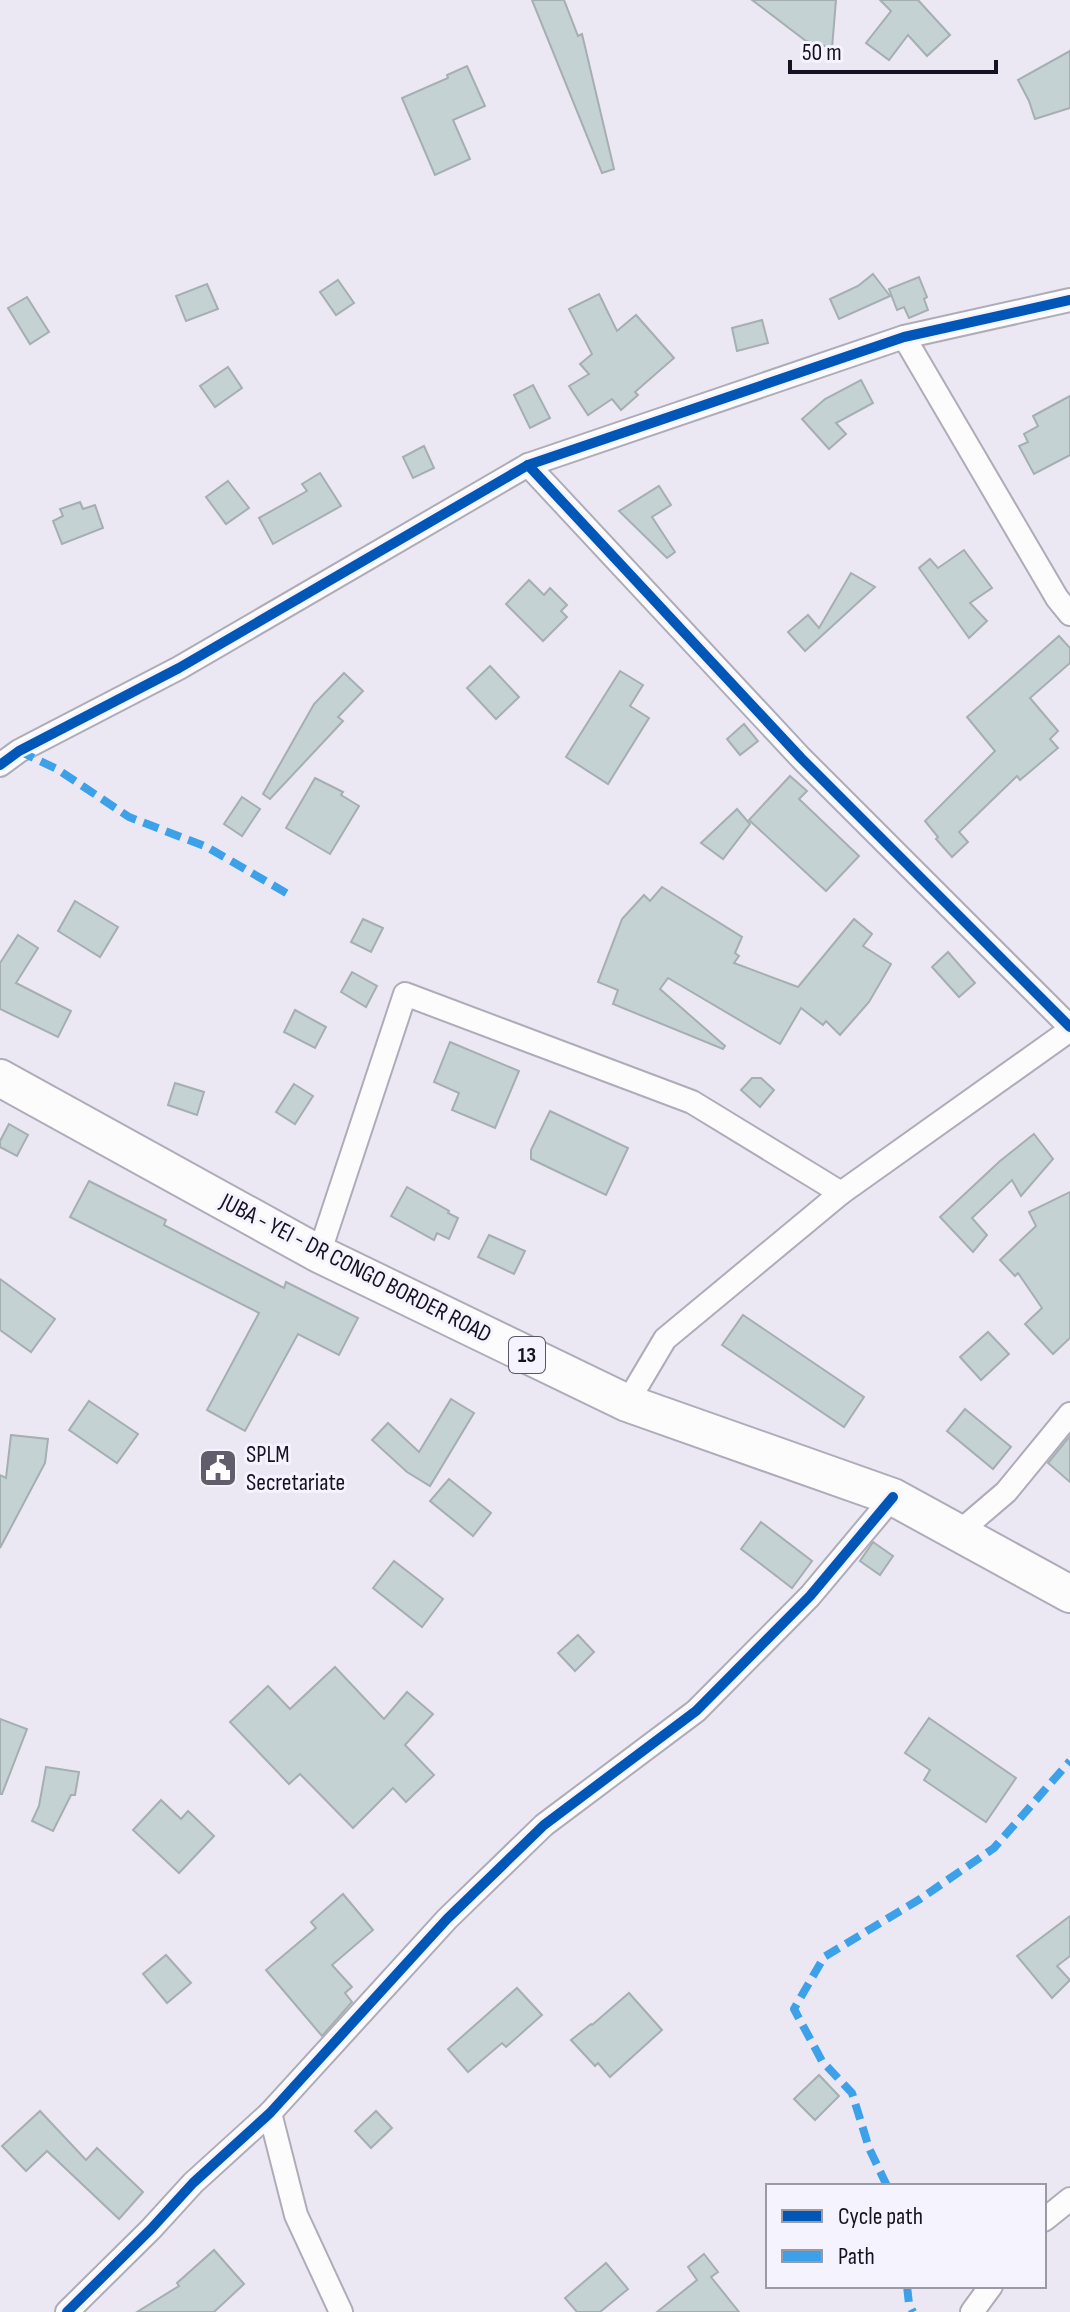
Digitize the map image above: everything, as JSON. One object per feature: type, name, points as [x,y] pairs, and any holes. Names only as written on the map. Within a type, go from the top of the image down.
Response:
[{"type":"main road","name":"JUBA - YEI - DR CONGO BORDER ROAD","points":[[0,1078],[319,1254],[627,1403],[893,1497],[1070,1594]]},
{"type":"street","points":[[0,765],[19,751],[179,668],[528,465],[904,337],[1070,300]]},
{"type":"street","points":[[904,337],[1057,598],[1070,614]]},
{"type":"street","points":[[528,465],[801,758],[1070,1029],[841,1193],[665,1339],[627,1403]]},
{"type":"street","points":[[319,1254],[405,994],[692,1102],[841,1193]]},
{"type":"street","points":[[958,1533],[1006,1492],[1070,1414]]},
{"type":"street","points":[[67,2312],[193,2183],[270,2113],[447,1919],[544,1825],[696,1711],[810,1596],[893,1497]]},
{"type":"street","points":[[270,2113],[296,2215],[341,2312]]},
{"type":"street","points":[[1046,2218],[1070,2199]]},
{"type":"street","points":[[972,2312],[990,2288]]},
{"type":"building","points":[[532,0],[564,0],[578,36],[582,34],[614,169],[602,173]]},
{"type":"building","points":[[752,0],[836,0],[832,48],[806,41]]},
{"type":"building","points":[[880,0],[918,0],[950,35],[927,56],[908,35],[889,60],[866,43],[891,11]]},
{"type":"building","points":[[1070,51],[1070,108],[1035,119],[1018,80]]},
{"type":"building","points":[[467,66],[485,106],[453,120],[470,159],[435,175],[402,98]]},
{"type":"building","points":[[873,274],[890,296],[839,319],[830,299],[858,286]]},
{"type":"building","points":[[919,277],[927,297],[924,299],[928,310],[909,318],[904,307],[897,310],[889,289]]},
{"type":"building","points":[[338,280],[354,303],[336,315],[320,292]]},
{"type":"building","points":[[207,284],[218,309],[186,321],[176,296]]},
{"type":"building","points":[[599,294],[617,331],[636,315],[674,358],[635,392],[638,395],[621,410],[612,399],[588,415],[569,386],[589,374],[580,364],[592,354],[569,309]]},
{"type":"building","points":[[27,297],[49,332],[30,344],[8,308]]},
{"type":"building","points":[[762,320],[768,343],[737,351],[732,328]]},
{"type":"building","points":[[228,367],[242,388],[215,407],[200,386]]},
{"type":"building","points":[[861,380],[873,403],[836,423],[846,434],[829,449],[802,419],[825,399]]},
{"type":"building","points":[[533,385],[550,418],[530,428],[514,395]]},
{"type":"building","points":[[1070,396],[1070,455],[1034,474],[1019,446],[1028,442],[1024,434],[1038,426],[1033,416]]},
{"type":"building","points":[[424,446],[434,468],[413,478],[403,457]]},
{"type":"building","points":[[320,473],[341,506],[273,544],[259,518],[307,491],[302,484]]},
{"type":"building","points":[[228,481],[249,508],[226,524],[206,497]]},
{"type":"building","points":[[659,486],[671,505],[652,517],[675,552],[667,558],[619,511]]},
{"type":"building","points":[[80,502],[83,509],[95,505],[103,528],[62,544],[53,521],[63,516],[60,509]]},
{"type":"building","points":[[964,550],[992,588],[970,603],[987,621],[969,638],[919,568],[930,559],[938,568]]},
{"type":"building","points":[[851,573],[875,587],[805,651],[788,632],[808,615],[819,628]]},
{"type":"building","points":[[529,580],[544,595],[550,588],[567,605],[561,611],[567,617],[543,641],[506,604]]},
{"type":"building","points":[[1059,636],[1070,648],[1070,663],[1030,698],[1058,731],[1050,739],[1058,748],[1020,780],[1017,776],[959,832],[968,842],[952,857],[925,821],[995,751],[967,717]]},
{"type":"building","points":[[490,666],[519,697],[496,719],[467,688]]},
{"type":"building","points":[[620,671],[643,685],[630,706],[649,718],[608,784],[566,757]]},
{"type":"building","points":[[344,673],[363,691],[338,717],[343,721],[270,799],[263,794],[314,704]]},
{"type":"building","points":[[744,724],[758,741],[740,755],[727,739]]},
{"type":"building","points":[[790,776],[807,791],[799,799],[859,856],[826,891],[749,820]]},
{"type":"building","points":[[315,778],[343,792],[341,795],[359,806],[330,854],[286,828]]},
{"type":"building","points":[[242,797],[260,809],[242,836],[224,824]]},
{"type":"building","points":[[737,809],[750,824],[723,859],[701,843]]},
{"type":"building","points":[[662,887],[742,937],[735,953],[739,956],[734,963],[798,987],[854,919],[872,934],[863,946],[891,964],[869,1002],[840,1035],[826,1021],[823,1025],[801,1008],[780,1044],[668,978],[660,989],[725,1046],[723,1049],[613,1004],[618,990],[598,982],[622,919],[644,895],[650,901]]},
{"type":"building","points":[[75,901],[118,927],[100,957],[58,931]]},
{"type":"building","points":[[363,919],[383,928],[371,952],[351,942]]},
{"type":"building","points":[[18,935],[38,948],[16,983],[71,1011],[58,1037],[0,1009],[0,963]]},
{"type":"building","points":[[948,952],[975,983],[959,997],[932,967]]},
{"type":"building","points":[[352,972],[377,986],[366,1007],[341,992]]},
{"type":"building","points":[[295,1010],[326,1027],[315,1048],[284,1032]]},
{"type":"building","points":[[450,1042],[519,1071],[495,1128],[452,1110],[459,1093],[434,1082]]},
{"type":"building","points":[[752,1078],[761,1078],[774,1090],[760,1107],[741,1090]]},
{"type":"building","points":[[175,1083],[204,1092],[197,1115],[168,1105]]},
{"type":"building","points":[[294,1084],[313,1096],[295,1124],[276,1112]]},
{"type":"building","points":[[550,1111],[628,1148],[606,1195],[531,1159],[531,1150]]},
{"type":"building","points":[[9,1124],[28,1135],[17,1156],[0,1147]]},
{"type":"building","points":[[1034,1134],[1053,1159],[1021,1196],[1012,1180],[972,1218],[987,1235],[973,1252],[940,1217]]},
{"type":"building","points":[[89,1181],[166,1220],[164,1225],[284,1288],[286,1282],[358,1318],[339,1355],[298,1334],[245,1431],[207,1410],[259,1313],[70,1217]]},
{"type":"building","points":[[407,1187],[458,1218],[449,1239],[437,1233],[434,1240],[391,1216]]},
{"type":"building","points":[[1070,1192],[1070,1338],[1053,1354],[1025,1324],[1042,1308],[1018,1273],[1015,1276],[1000,1260],[1036,1226],[1029,1212]]},
{"type":"building","points":[[489,1235],[525,1251],[514,1274],[478,1257]]},
{"type":"building","points":[[0,1279],[55,1319],[31,1352],[0,1330]]},
{"type":"building","points":[[743,1315],[864,1397],[844,1427],[722,1345]]},
{"type":"building","points":[[988,1332],[1009,1354],[981,1380],[960,1357]]},
{"type":"building","points":[[451,1399],[474,1413],[430,1486],[407,1472],[372,1440],[388,1423],[419,1452]]},
{"type":"building","points":[[89,1401],[138,1434],[117,1463],[69,1430]]},
{"type":"building","points":[[965,1409],[1011,1447],[993,1469],[947,1431]]},
{"type":"building","points":[[11,1435],[48,1439],[45,1463],[0,1548],[0,1475],[6,1478]]},
{"type":"building","points":[[1070,1436],[1070,1482],[1048,1463]]},
{"type":"building","points":[[449,1479],[491,1513],[473,1536],[430,1501]]},
{"type":"building","points":[[761,1522],[812,1561],[792,1588],[741,1549]]},
{"type":"building","points":[[873,1542],[893,1556],[880,1575],[860,1561]]},
{"type":"building","points":[[394,1561],[443,1599],[422,1627],[373,1588]]},
{"type":"building","points":[[578,1635],[594,1652],[575,1671],[558,1653]]},
{"type":"building","points":[[335,1667],[384,1719],[407,1692],[433,1714],[405,1745],[434,1775],[406,1802],[393,1788],[353,1828],[300,1774],[289,1784],[230,1722],[268,1686],[290,1709]]},
{"type":"building","points":[[929,1718],[1016,1778],[986,1822],[924,1780],[930,1770],[905,1753]]},
{"type":"building","points":[[0,1719],[27,1729],[2,1794],[0,1794]]},
{"type":"building","points":[[46,1767],[79,1772],[75,1795],[71,1795],[53,1831],[32,1821],[39,1806]]},
{"type":"building","points":[[161,1800],[181,1819],[188,1811],[214,1836],[179,1873],[133,1830]]},
{"type":"building","points":[[343,1894],[373,1930],[332,1965],[352,1987],[345,1993],[352,2002],[322,2036],[266,1970],[316,1928],[311,1922]]},
{"type":"building","points":[[1070,1916],[1070,1956],[1057,1966],[1070,1980],[1052,1998],[1017,1956]]},
{"type":"building","points":[[166,1955],[191,1983],[167,2003],[143,1974]]},
{"type":"building","points":[[517,1988],[542,2015],[506,2047],[502,2043],[468,2072],[448,2049]]},
{"type":"building","points":[[629,1993],[662,2030],[610,2077],[571,2040]]},
{"type":"building","points":[[819,2075],[839,2096],[815,2120],[794,2099]]},
{"type":"building","points":[[40,2111],[86,2160],[97,2148],[143,2192],[119,2219],[47,2151],[26,2171],[2,2146]]},
{"type":"building","points":[[376,2111],[392,2128],[371,2148],[355,2131]]},
{"type":"building","points":[[214,2250],[244,2284],[214,2312],[137,2312],[179,2286],[177,2283]]},
{"type":"building","points":[[704,2254],[718,2272],[711,2277],[739,2312],[657,2312],[697,2280],[688,2267]]},
{"type":"building","points":[[606,2263],[628,2289],[600,2312],[577,2312],[565,2298]]},
{"type":"marked path","points":[[19,751],[57,769],[129,817],[207,847],[288,894]]},
{"type":"marked path","points":[[886,2184],[869,2148],[852,2093],[822,2061],[794,2009],[824,1957],[920,1899],[994,1848],[1070,1761]]},
{"type":"marked path","points":[[907,2288],[913,2312]]},
{"type":"cycle path","points":[[0,765],[19,751],[179,668],[528,465],[904,337],[1070,300]]},
{"type":"cycle path","points":[[528,465],[801,758],[1070,1027]]},
{"type":"cycle path","points":[[67,2312],[193,2183],[270,2113],[447,1919],[544,1825],[696,1711],[810,1596],[893,1497]]},
{"type":"place","name":"SPLM Secretariate","points":[[218,1468]]}]
